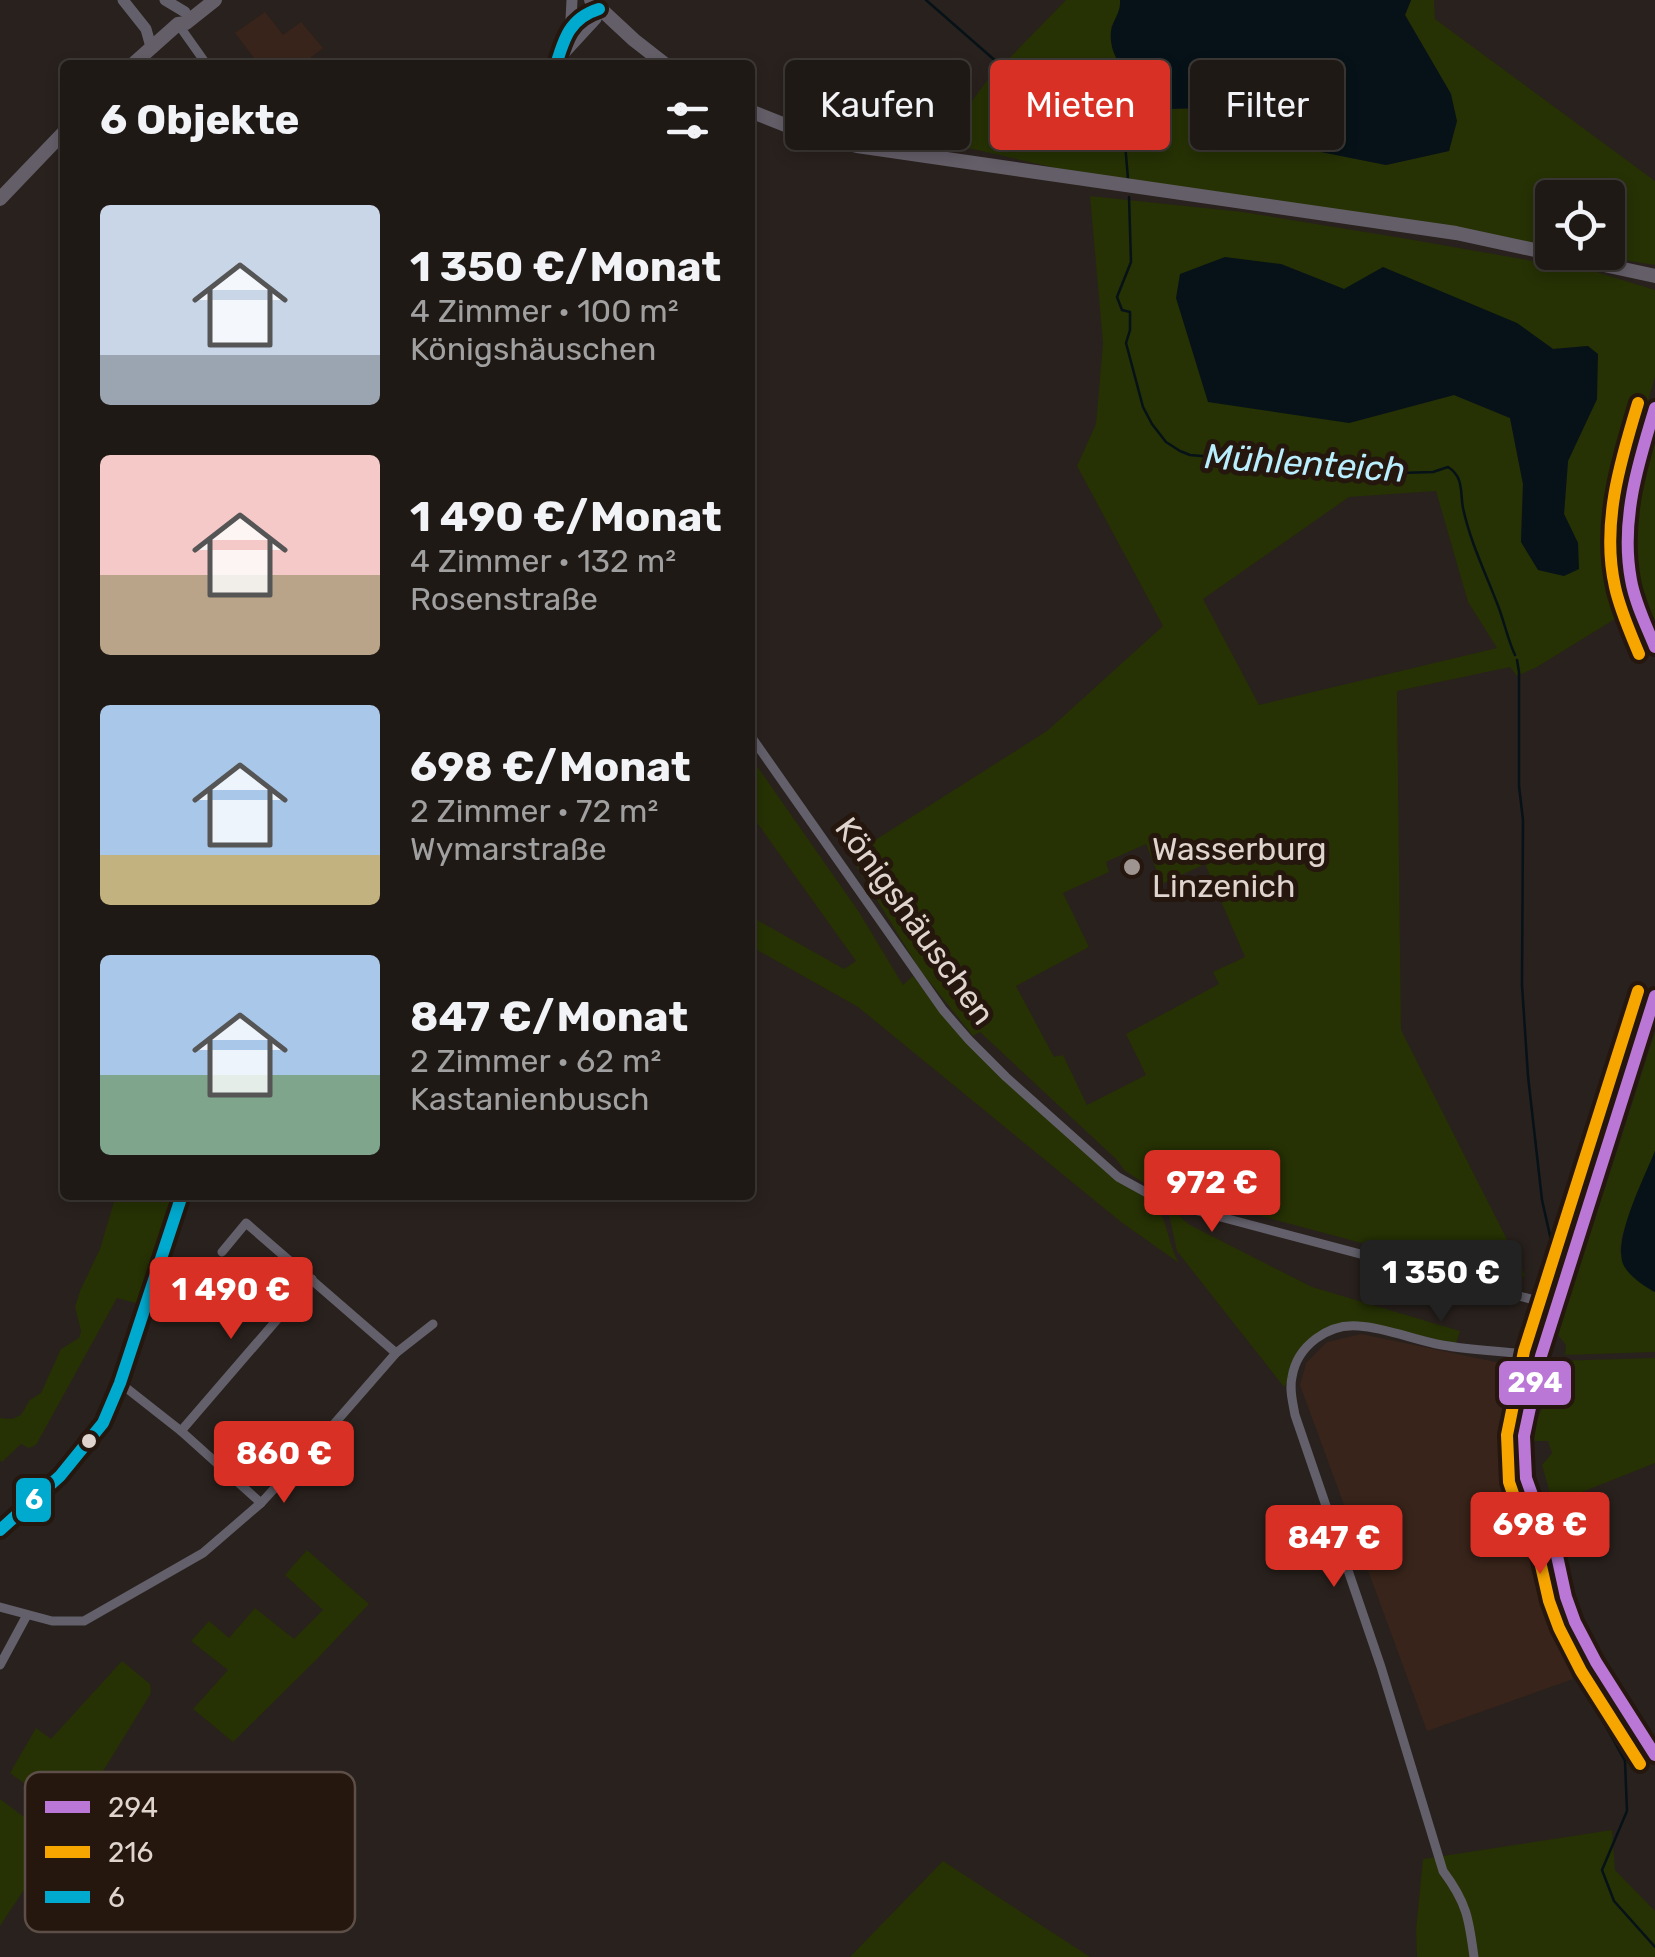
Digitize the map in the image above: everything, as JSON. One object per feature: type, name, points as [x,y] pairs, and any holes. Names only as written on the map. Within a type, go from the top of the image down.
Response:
[{"type":"main road","points":[[137,60],[190,12],[215,0]]},
{"type":"main road","points":[[595,4],[660,60]]},
{"type":"main road","points":[[755,114],[808,134],[902,154],[1456,234],[1655,276]]},
{"type":"main road","points":[[0,199],[60,136]]},
{"type":"main road","points":[[1628,269],[1655,286]]},
{"type":"main road","points":[[1655,408],[1635,482],[1629,522],[1631,579],[1655,647]]},
{"type":"main road","points":[[1655,996],[1541,1356],[1524,1436],[1530,1490],[1554,1542],[1575,1622],[1655,1755]]},
{"type":"street","points":[[123,0],[146,29],[151,47]]},
{"type":"street","points":[[166,0],[190,12],[205,60]]},
{"type":"street","points":[[558,60],[572,0]]},
{"type":"street","points":[[568,27],[595,4]]},
{"type":"street","points":[[559,60],[596,19],[595,4]]},
{"type":"street","name":"Königshäuschen","points":[[755,741],[943,1010],[1006,1076],[1118,1177],[1150,1196],[1185,1207],[1557,1306]]},
{"type":"street","points":[[0,1530],[60,1476],[103,1423],[180,1200]]},
{"type":"street","points":[[222,1252],[246,1223],[396,1353]]},
{"type":"street","points":[[181,1430],[312,1279]]},
{"type":"street","points":[[0,1607],[52,1622],[84,1621],[203,1552],[260,1504],[396,1353],[432,1324]]},
{"type":"street","points":[[1474,1957],[1469,1916],[1443,1871],[1381,1667],[1295,1415],[1291,1383],[1299,1358],[1314,1340],[1343,1327],[1362,1326],[1449,1346],[1541,1356]]},
{"type":"street","points":[[120,1383],[181,1430],[260,1504]]},
{"type":"street","points":[[0,1664],[27,1615]]},
{"type":"shaded area","points":[[1120,0],[1411,0],[1405,15],[1451,94],[1457,121],[1449,151],[1386,165],[1311,150],[1344,150],[1344,60],[1190,60],[1190,108],[1170,109],[1170,60],[1118,60],[1115,55],[1111,31]]},
{"type":"shaded area","points":[[265,12],[283,35],[301,22],[323,48],[307,60],[251,60],[254,58],[235,33]]},
{"type":"shaded area","points":[[1225,257],[1281,264],[1344,289],[1383,267],[1517,323],[1553,349],[1588,346],[1598,354],[1597,399],[1568,461],[1564,514],[1578,543],[1579,569],[1564,576],[1538,570],[1521,542],[1523,484],[1510,418],[1454,395],[1349,423],[1208,402],[1176,298],[1180,274]]},
{"type":"shaded area","points":[[1655,1151],[1655,1292],[1630,1274],[1621,1255],[1625,1226]]},
{"type":"shaded area","points":[[1361,1334],[1515,1366],[1499,1457],[1573,1679],[1427,1731],[1300,1385],[1306,1363],[1327,1342]]},
{"type":"green space","points":[[1066,0],[1120,0],[1121,11],[1111,27],[1134,60],[1007,60]]},
{"type":"green space","points":[[1411,0],[1434,0],[1435,19],[1655,181],[1655,265],[1625,260],[1625,180],[1535,180],[1535,245],[1056,168],[970,148],[970,104],[990,78],[990,150],[1170,150],[1170,109],[1190,108],[1190,150],[1312,150],[1386,165],[1449,151],[1451,94],[1405,15]]},
{"type":"green space","points":[[1090,196],[1243,212],[1402,238],[1535,261],[1535,270],[1596,272],[1655,290],[1655,377],[1636,442],[1620,533],[1620,565],[1628,611],[1517,676],[1510,667],[1397,691],[1401,1030],[1525,1275],[1519,1280],[1511,1283],[1149,1186],[1125,1171],[980,1032],[973,1036],[920,970],[850,856],[1047,731],[1163,626],[1077,466],[1096,424],[1103,343]],"holes":[[[1281,264],[1344,289],[1516,323],[1553,349],[1588,346],[1597,399],[1568,461],[1564,514],[1578,543],[1521,542],[1523,484],[1510,418],[1454,395],[1349,423]],[[1436,491],[1468,602],[1497,648],[1259,705],[1203,599],[1349,497]],[[1146,844],[1162,884],[1205,864],[1245,957],[1213,972],[1219,984],[1126,1034],[1146,1075],[1087,1105],[1063,1055],[1054,1057],[1016,986],[1089,947],[1063,893],[1109,872],[1106,862]]]},
{"type":"green space","points":[[1655,422],[1655,626],[1636,575],[1632,538],[1636,498]]},
{"type":"green space","points":[[755,763],[859,912],[903,985],[913,976],[954,1029],[998,1073],[1151,1199],[1161,1214],[1179,1263],[1121,1222],[858,1007],[755,949],[755,919],[844,969],[856,961],[755,820]]},
{"type":"green space","points":[[1655,1032],[1655,1151],[1622,1236],[1620,1252],[1655,1292],[1655,1352],[1565,1355],[1566,1345],[1558,1335]]},
{"type":"green space","points":[[115,1200],[173,1200],[139,1304],[117,1298],[36,1445],[29,1448],[21,1444],[2,1462],[0,1418],[21,1415],[30,1400],[41,1393],[61,1349],[79,1338],[75,1307],[100,1249]]},
{"type":"green space","points":[[1167,1206],[1190,1225],[1312,1287],[1460,1331],[1456,1344],[1368,1323],[1318,1334],[1284,1387],[1177,1251]]},
{"type":"green space","points":[[1655,1358],[1655,1463],[1567,1498],[1564,1492],[1551,1497],[1542,1465],[1552,1453],[1548,1441],[1534,1441],[1552,1361]]},
{"type":"green space","points":[[307,1550],[369,1604],[233,1742],[193,1709],[228,1670],[191,1641],[209,1621],[229,1638],[255,1608],[294,1639],[323,1610],[285,1575]]},
{"type":"green space","points":[[122,1661],[150,1684],[151,1693],[102,1772],[25,1772],[25,1784],[10,1773],[36,1728],[51,1739]]},
{"type":"green space","points":[[0,1799],[25,1818],[25,1888],[0,1926]]},
{"type":"green space","points":[[1612,1830],[1615,1870],[1655,1911],[1655,1957],[1417,1957],[1423,1859]]},
{"type":"green space","points":[[943,1861],[1090,1957],[850,1957]]},
{"type":"waterway","name":"Mühlenteich","points":[[926,0],[1014,77],[1031,84],[1037,82],[1042,69],[1051,68],[1073,111],[1087,108],[1095,137],[1101,142],[1117,137],[1125,143],[1128,179]]},
{"type":"waterway","name":"Mühlenteich","points":[[1129,197],[1131,262],[1117,297],[1122,310],[1130,312],[1126,343],[1143,407],[1166,442],[1190,455],[1367,474],[1433,472],[1448,467],[1459,480],[1470,532],[1515,655]]},
{"type":"waterway","name":"Mühlenteich","points":[[1517,660],[1523,820],[1522,985],[1542,1200],[1551,1240],[1539,1295]]},
{"type":"waterway","name":"Mühlenteich","points":[[1531,1340],[1537,1308]]},
{"type":"waterway","name":"Mühlenteich","points":[[1527,1360],[1509,1471],[1578,1675],[1625,1761],[1627,1811],[1602,1870],[1614,1901],[1655,1947]]},
{"type":"transit line","name":"6","points":[[558,60],[575,24],[599,9]]},
{"type":"transit line","name":"216","points":[[1638,403],[1614,494],[1610,540],[1617,596],[1639,654]]},
{"type":"transit line","name":"294","points":[[1655,408],[1637,471],[1628,536],[1633,589],[1655,647]]},
{"type":"transit line","name":"216","points":[[1638,991],[1524,1351],[1507,1435],[1509,1482],[1537,1548],[1559,1628],[1581,1671],[1640,1764]]},
{"type":"transit line","name":"294","points":[[1655,996],[1541,1356],[1524,1436],[1526,1478],[1554,1542],[1575,1622],[1655,1755]]},
{"type":"transit line","name":"6","points":[[0,1530],[60,1476],[103,1423],[180,1200]]},
{"type":"place","name":"Wasserburg Linzenich","points":[[1132,867]]}]
